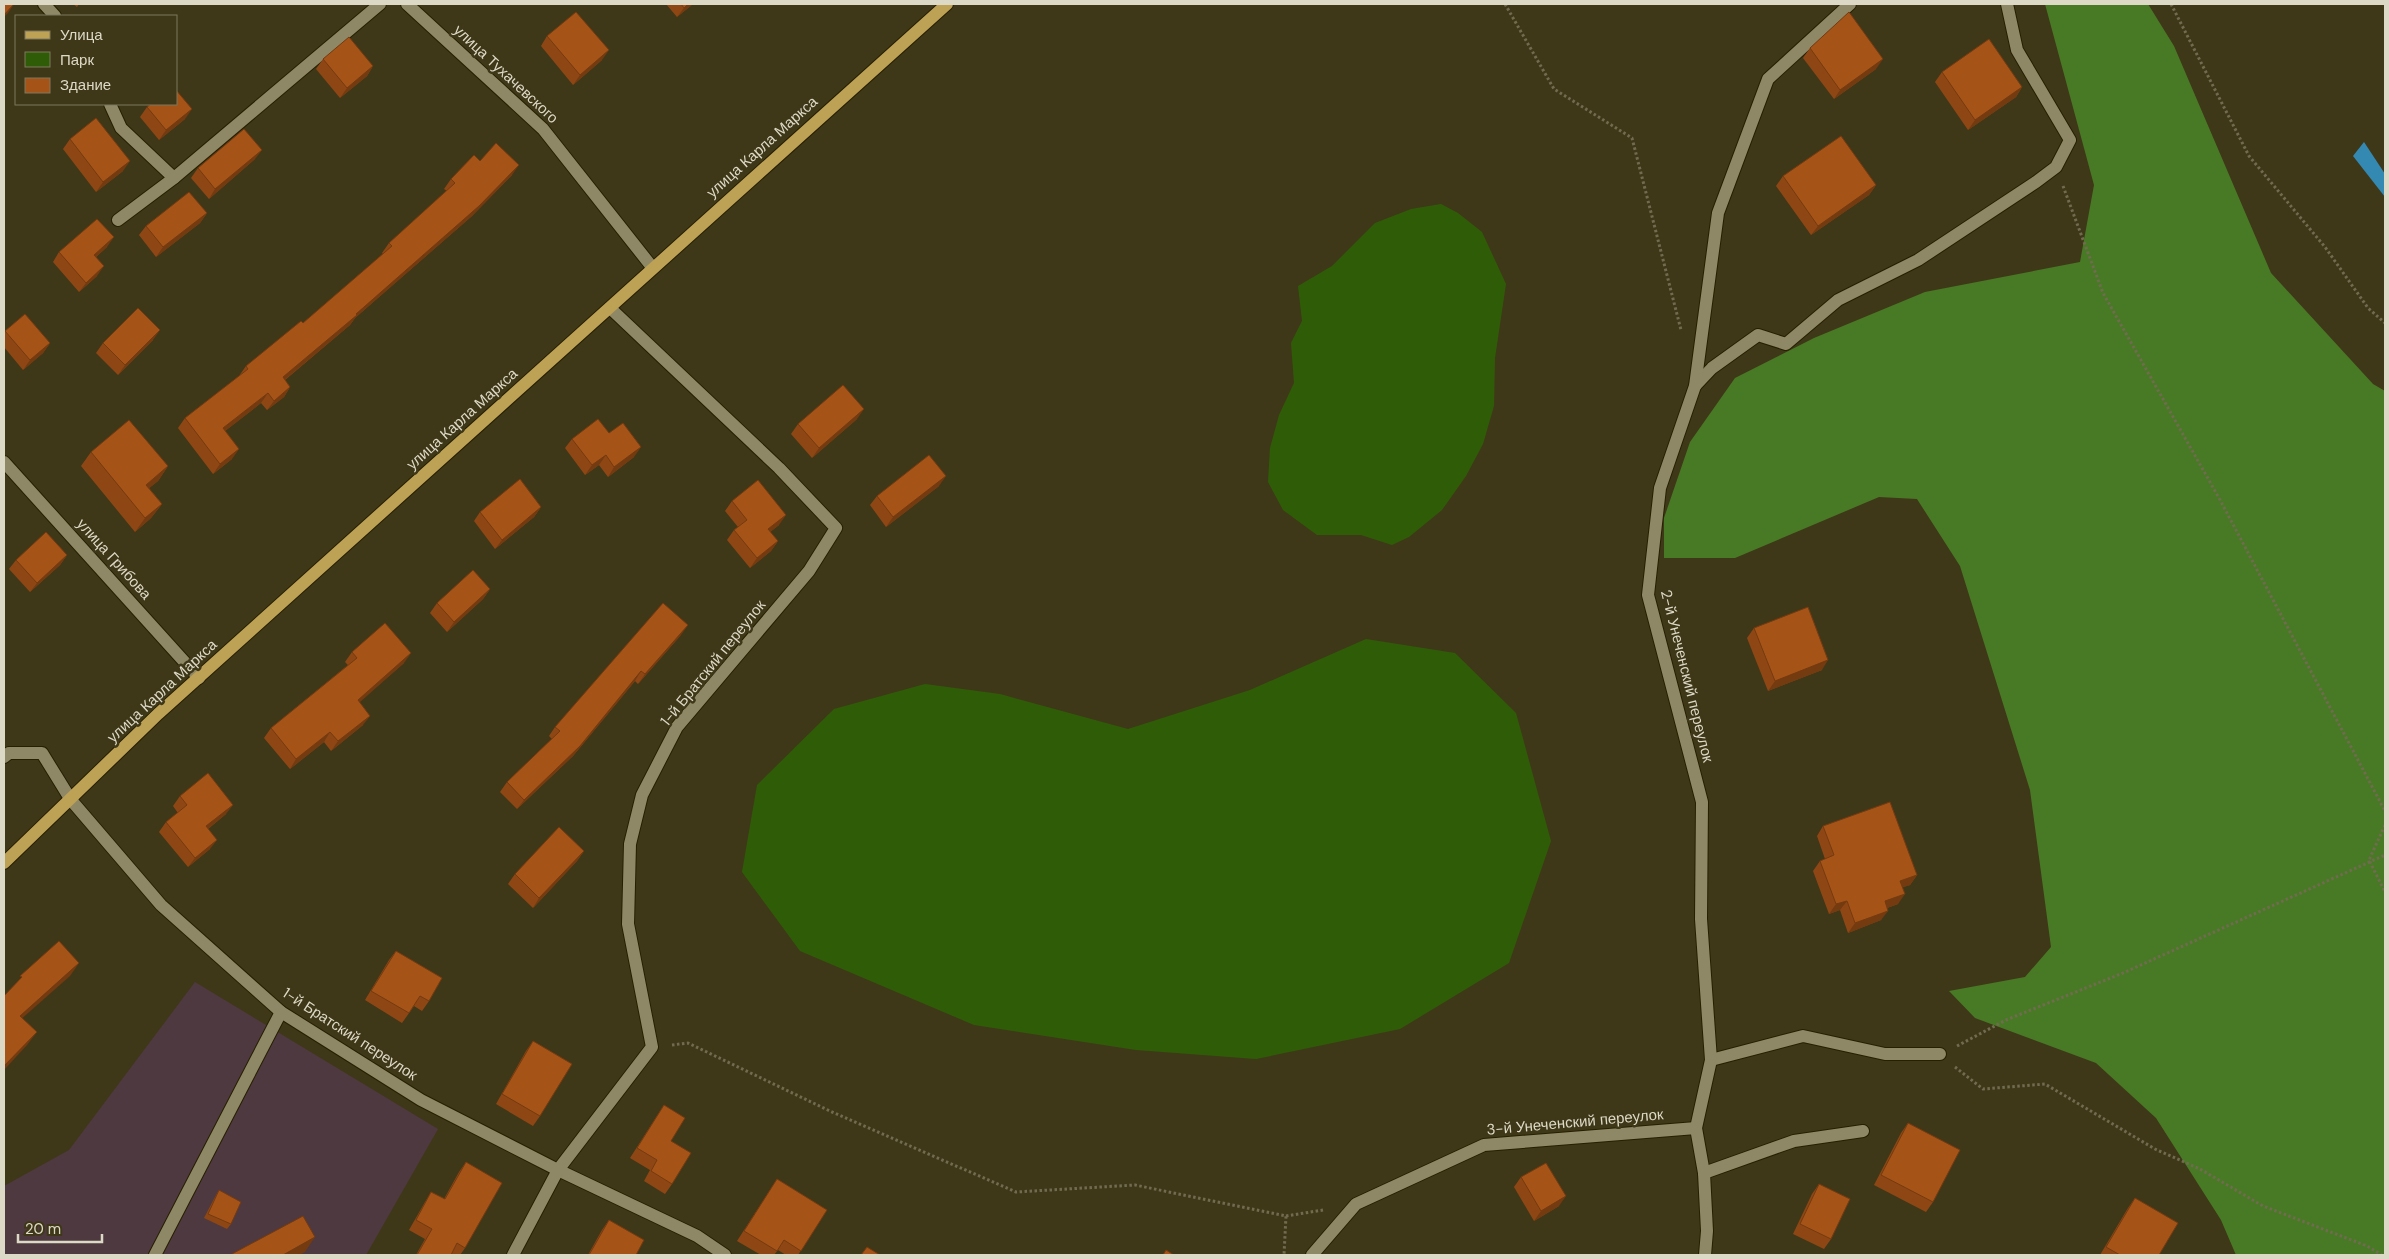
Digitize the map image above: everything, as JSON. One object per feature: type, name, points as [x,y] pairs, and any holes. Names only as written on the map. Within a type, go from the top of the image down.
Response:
[{"type":"main road","name":"улица Карла Маркса","points":[[4,863],[158,714],[946,4]]},
{"type":"street","points":[[44,4],[54,15]]},
{"type":"street","points":[[118,220],[174,178],[380,4]]},
{"type":"street","name":"улица Тухачевского","points":[[407,4],[544,129],[652,267]]},
{"type":"street","name":"2-й Унеченский переулок","points":[[1705,1255],[1707,1231],[1704,1173],[1696,1128],[1711,1060],[1701,919],[1702,802],[1648,595],[1660,488],[1695,386],[1718,213],[1768,79],[1850,4]]},
{"type":"street","points":[[1695,386],[1712,368],[1758,336],[1786,344],[1838,300],[1918,260],[1989,215],[2056,167],[2070,140],[2017,50],[2008,4]]},
{"type":"street","points":[[110,105],[121,128],[174,178]]},
{"type":"street","name":"1-й Братский переулок","points":[[610,308],[779,468],[836,528],[809,572],[678,727],[642,795],[630,844],[628,924],[652,1047]]},
{"type":"street","name":"улица Грибова","points":[[4,462],[199,678]]},
{"type":"street","name":"1-й Братский переулок","points":[[4,757],[9,753],[42,753],[71,800],[161,905],[281,1012],[421,1100],[558,1170],[697,1236],[726,1255]]},
{"type":"street","points":[[155,1255],[281,1012]]},
{"type":"street","points":[[1711,1060],[1803,1036],[1884,1054],[1940,1054]]},
{"type":"street","points":[[513,1255],[558,1170],[652,1047]]},
{"type":"street","name":"3-й Унеченский переулок","points":[[1312,1255],[1356,1204],[1484,1145],[1696,1128]]},
{"type":"street","points":[[1704,1173],[1794,1141],[1863,1131]]},
{"type":"path","points":[[1505,4],[1554,88],[1632,138],[1683,338]]},
{"type":"path","points":[[2171,4],[2249,156],[2325,246],[2368,308],[2385,323]]},
{"type":"path","points":[[2056,167],[2103,293],[2219,498],[2385,811]]},
{"type":"path","points":[[2369,860],[2385,825]]},
{"type":"path","points":[[2382,1255],[2367,1246],[2263,1206],[2200,1169],[2155,1149],[2045,1084],[1983,1089],[1940,1054],[2006,1020],[2124,973],[2369,860],[2385,855]]},
{"type":"path","points":[[2369,860],[2385,892]]},
{"type":"path","points":[[652,1047],[688,1043],[832,1112],[1016,1192],[1135,1185],[1286,1216],[1284,1255]]},
{"type":"shaded area","points":[[195,982],[438,1129],[366,1255],[4,1255],[4,1186],[69,1150]]},
{"type":"green space","points":[[2045,4],[2148,4],[2174,46],[2271,273],[2373,384],[2385,391],[2385,1255],[2236,1255],[2221,1220],[2156,1118],[2096,1063],[1975,1018],[1949,991],[2025,977],[2051,947],[2030,790],[1960,566],[1917,499],[1879,497],[1735,558],[1664,558],[1664,518],[1690,442],[1735,378],[1814,338],[1925,292],[2080,262],[2094,185]]},
{"type":"green space","points":[[1441,204],[1458,213],[1482,232],[1506,284],[1495,358],[1494,406],[1483,444],[1466,476],[1442,510],[1409,537],[1392,545],[1361,535],[1317,535],[1283,510],[1268,482],[1270,448],[1279,415],[1294,383],[1291,343],[1302,321],[1298,286],[1332,266],[1375,223],[1411,209]]},
{"type":"green space","points":[[1366,639],[1455,653],[1516,713],[1551,841],[1509,963],[1400,1029],[1256,1059],[1136,1050],[974,1025],[800,951],[742,872],[757,785],[834,709],[925,684],[1000,694],[1128,729],[1250,690]]},
{"type":"water","points":[[2364,142],[2385,174],[2385,197],[2353,156]]},
{"type":"building","points":[[4,4],[14,4],[4,15]]},
{"type":"building","points":[[576,12],[609,50],[580,75],[547,36]]},
{"type":"building","points":[[1849,12],[1883,59],[1840,90],[1810,48]]},
{"type":"building","points":[[349,37],[373,66],[347,88],[323,59]]},
{"type":"building","points":[[1989,39],[2022,87],[1975,120],[1942,72]]},
{"type":"building","points":[[178,92],[192,109],[166,130],[147,107],[150,105],[178,105]]},
{"type":"building","points":[[96,118],[130,161],[103,182],[70,139]]},
{"type":"building","points":[[244,129],[262,150],[215,189],[198,168]]},
{"type":"building","points":[[1841,136],[1876,185],[1818,226],[1783,176]]},
{"type":"building","points":[[496,143],[519,165],[479,206],[357,315],[283,377],[290,387],[274,401],[268,393],[223,428],[239,449],[220,464],[185,418],[248,369],[246,366],[301,321],[303,323],[392,246],[389,243],[455,183],[451,179],[474,155],[480,161]]},
{"type":"building","points":[[189,192],[207,213],[163,247],[146,226]]},
{"type":"building","points":[[97,219],[114,237],[94,255],[104,266],[86,283],[59,252]]},
{"type":"building","points":[[138,308],[160,330],[125,365],[103,343]]},
{"type":"building","points":[[25,314],[50,343],[30,360],[5,331]]},
{"type":"building","points":[[843,385],[864,409],[819,448],[798,424]]},
{"type":"building","points":[[598,419],[609,433],[623,423],[641,447],[614,467],[606,455],[592,465],[572,439]]},
{"type":"building","points":[[129,420],[168,466],[146,485],[162,504],[145,518],[91,452]]},
{"type":"building","points":[[929,455],[946,476],[893,517],[877,496]]},
{"type":"building","points":[[520,479],[541,507],[502,540],[480,512]]},
{"type":"building","points":[[758,480],[786,515],[768,529],[778,541],[757,558],[734,530],[747,520],[732,501]]},
{"type":"building","points":[[46,532],[67,555],[37,583],[16,560]]},
{"type":"building","points":[[473,570],[490,589],[454,622],[437,603]]},
{"type":"building","points":[[663,603],[688,625],[645,674],[641,671],[580,746],[524,800],[507,782],[560,731],[555,727]]},
{"type":"building","points":[[1808,607],[1828,660],[1775,681],[1754,628]]},
{"type":"building","points":[[385,623],[411,653],[358,700],[370,716],[338,741],[330,732],[296,759],[271,728],[357,658],[352,652]]},
{"type":"building","points":[[208,773],[233,805],[206,826],[217,840],[195,858],[166,822],[187,805],[180,796]]},
{"type":"building","points":[[1890,802],[1917,875],[1900,881],[1905,894],[1885,901],[1888,911],[1855,923],[1847,901],[1836,904],[1820,861],[1834,855],[1823,826]]},
{"type":"building","points":[[559,827],[584,851],[539,898],[515,874]]},
{"type":"building","points":[[59,941],[79,963],[20,1016],[37,1032],[4,1066],[4,996],[22,977],[20,976]]},
{"type":"building","points":[[396,951],[442,978],[429,1001],[420,996],[409,1013],[371,991]]},
{"type":"building","points":[[533,1041],[572,1064],[540,1116],[502,1094]]},
{"type":"building","points":[[664,1105],[685,1118],[671,1141],[691,1153],[672,1184],[651,1171],[657,1160],[637,1148]]},
{"type":"building","points":[[1908,1123],[1960,1150],[1933,1202],[1881,1175]]},
{"type":"building","points":[[466,1162],[502,1183],[465,1248],[457,1243],[451,1255],[417,1255],[432,1229],[416,1220],[431,1192],[445,1199]]},
{"type":"building","points":[[1546,1163],[1566,1196],[1541,1211],[1521,1177]]},
{"type":"building","points":[[777,1179],[827,1210],[801,1251],[784,1240],[777,1251],[744,1231]]},
{"type":"building","points":[[1819,1184],[1850,1199],[1831,1239],[1800,1224]]},
{"type":"building","points":[[219,1190],[241,1202],[231,1224],[208,1214]]},
{"type":"building","points":[[2135,1198],[2178,1223],[2159,1255],[2120,1255],[2106,1247]]},
{"type":"building","points":[[303,1216],[315,1237],[283,1255],[230,1255]]},
{"type":"building","points":[[609,1220],[644,1240],[636,1255],[589,1255]]},
{"type":"building","points":[[867,1247],[880,1255],[861,1255]]},
{"type":"building","points":[[1166,1250],[1174,1255],[1163,1255]]}]
